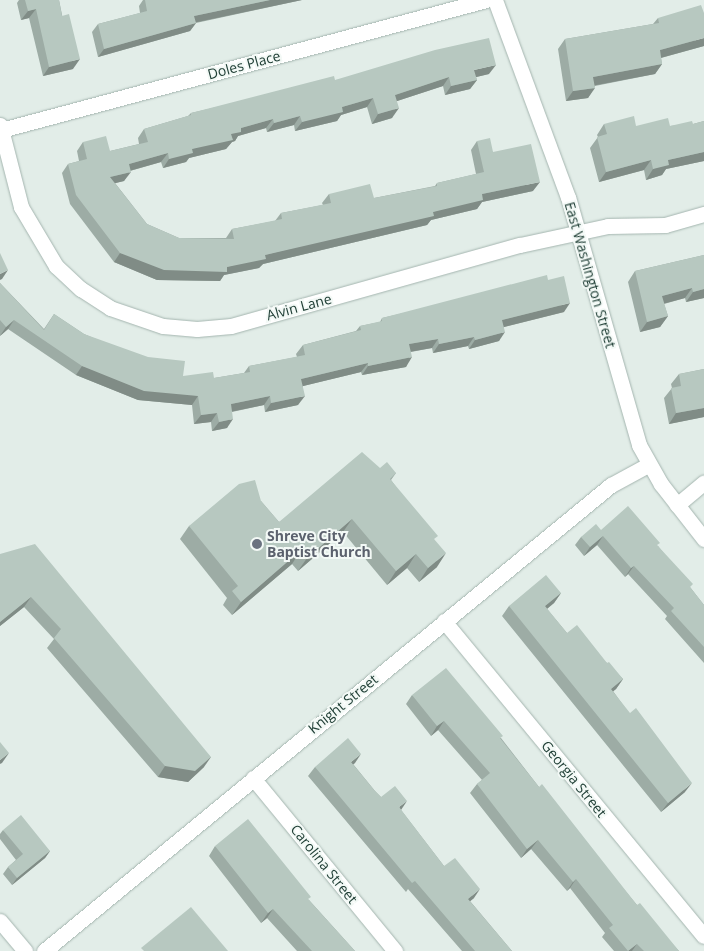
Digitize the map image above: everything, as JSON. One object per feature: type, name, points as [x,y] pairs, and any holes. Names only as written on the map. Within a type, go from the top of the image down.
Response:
[{"type":"street","name":"Doles Place","points":[[1,128],[486,0]]},
{"type":"street","name":"East Washington Street","points":[[494,0],[526,79],[579,232],[639,444],[648,464],[704,538]]},
{"type":"street","name":"Alvin Lane","points":[[1,128],[21,207],[56,266],[81,290],[110,308],[163,326],[197,329],[231,326],[520,245],[608,226],[665,225],[704,214]]},
{"type":"street","name":"Knight Street","points":[[44,951],[611,485],[648,464]]},
{"type":"street","points":[[678,505],[704,482]]},
{"type":"street","name":"Georgia Street","points":[[444,621],[704,936]]},
{"type":"street","name":"Carolina Street","points":[[253,778],[395,951]]},
{"type":"street","points":[[0,921],[25,951]]},
{"type":"building","points":[[25,0],[59,0],[62,16],[69,14],[80,59],[49,67],[36,9],[28,11]]},
{"type":"building","points":[[145,0],[270,0],[194,16],[196,23],[104,49],[98,24],[147,11]]},
{"type":"building","points":[[701,5],[704,13],[704,38],[660,50],[662,64],[593,77],[595,88],[573,91],[565,39],[659,23],[658,18]]},
{"type":"building","points":[[489,38],[496,65],[474,70],[477,80],[451,86],[449,77],[395,95],[399,108],[378,114],[373,98],[342,107],[343,112],[302,122],[300,116],[274,123],[273,119],[241,128],[241,132],[231,134],[233,140],[192,149],[193,153],[169,159],[168,153],[129,164],[131,172],[110,177],[147,224],[179,238],[234,239],[232,229],[282,219],[281,213],[331,203],[329,194],[370,184],[374,198],[437,186],[437,183],[484,172],[477,141],[490,138],[493,152],[531,144],[540,182],[482,194],[483,200],[433,212],[434,216],[265,255],[266,259],[227,267],[227,272],[164,270],[120,253],[76,195],[68,164],[87,159],[83,142],[106,136],[110,151],[148,142],[144,129],[191,115],[191,113],[334,76],[335,80],[435,50]]},
{"type":"building","points":[[634,116],[636,126],[668,118],[670,126],[692,121],[693,124],[704,121],[704,152],[668,160],[669,165],[653,169],[651,160],[606,172],[597,137],[607,134],[604,124]]},
{"type":"building","points":[[0,253],[8,270],[0,274]]},
{"type":"building","points":[[704,255],[704,289],[693,292],[692,288],[662,296],[668,316],[647,322],[635,271]]},
{"type":"building","points":[[547,275],[548,280],[564,276],[570,303],[502,320],[505,332],[475,340],[474,337],[439,344],[438,339],[409,344],[412,357],[368,366],[368,363],[301,379],[305,396],[271,403],[270,396],[231,404],[233,419],[219,422],[217,413],[201,415],[198,396],[144,391],[82,366],[14,320],[6,327],[0,320],[0,283],[44,330],[54,314],[84,334],[148,357],[185,361],[183,376],[213,372],[214,378],[250,372],[249,366],[305,355],[303,345],[361,330],[360,326],[382,321],[382,318]]},
{"type":"building","points":[[704,369],[704,408],[676,413],[671,388],[681,386],[679,374]]},
{"type":"building","name":"Shreve City Baptist Church","points":[[362,452],[380,468],[387,462],[396,473],[390,479],[438,536],[434,539],[446,553],[428,568],[416,554],[396,571],[352,519],[307,558],[301,550],[241,602],[232,591],[238,586],[189,526],[239,484],[255,480],[261,501],[279,522]]},
{"type":"building","points":[[628,506],[660,543],[657,545],[693,584],[690,587],[704,605],[704,647],[671,611],[674,608],[634,566],[631,568],[603,536],[590,547],[581,537],[596,524],[601,530]]},
{"type":"building","points":[[35,544],[211,757],[195,771],[165,766],[54,638],[61,629],[31,597],[0,622],[0,554]]},
{"type":"building","points":[[546,575],[561,593],[545,606],[567,633],[577,625],[607,663],[609,662],[623,679],[611,689],[630,713],[636,708],[692,783],[668,803],[509,606]]},
{"type":"building","points":[[446,668],[503,736],[500,738],[539,787],[542,784],[637,905],[640,903],[679,951],[644,951],[637,944],[628,951],[609,928],[613,925],[576,879],[573,882],[538,840],[527,849],[477,784],[490,773],[444,721],[437,726],[412,695]]},
{"type":"building","points":[[348,738],[361,754],[351,762],[375,791],[381,797],[395,786],[407,801],[399,807],[444,866],[455,858],[480,889],[468,899],[512,951],[475,951],[415,881],[412,883],[315,767]]},
{"type":"building","points":[[0,742],[9,753],[0,760]]},
{"type":"building","points":[[21,815],[50,851],[17,878],[8,867],[23,854],[3,830]]},
{"type":"building","points":[[248,819],[311,897],[308,899],[355,951],[312,951],[273,909],[268,913],[215,846]]},
{"type":"building","points":[[191,907],[228,951],[144,951],[141,948]]},
{"type":"place","name":"Shreve City Baptist Church","points":[[257,544]]}]
